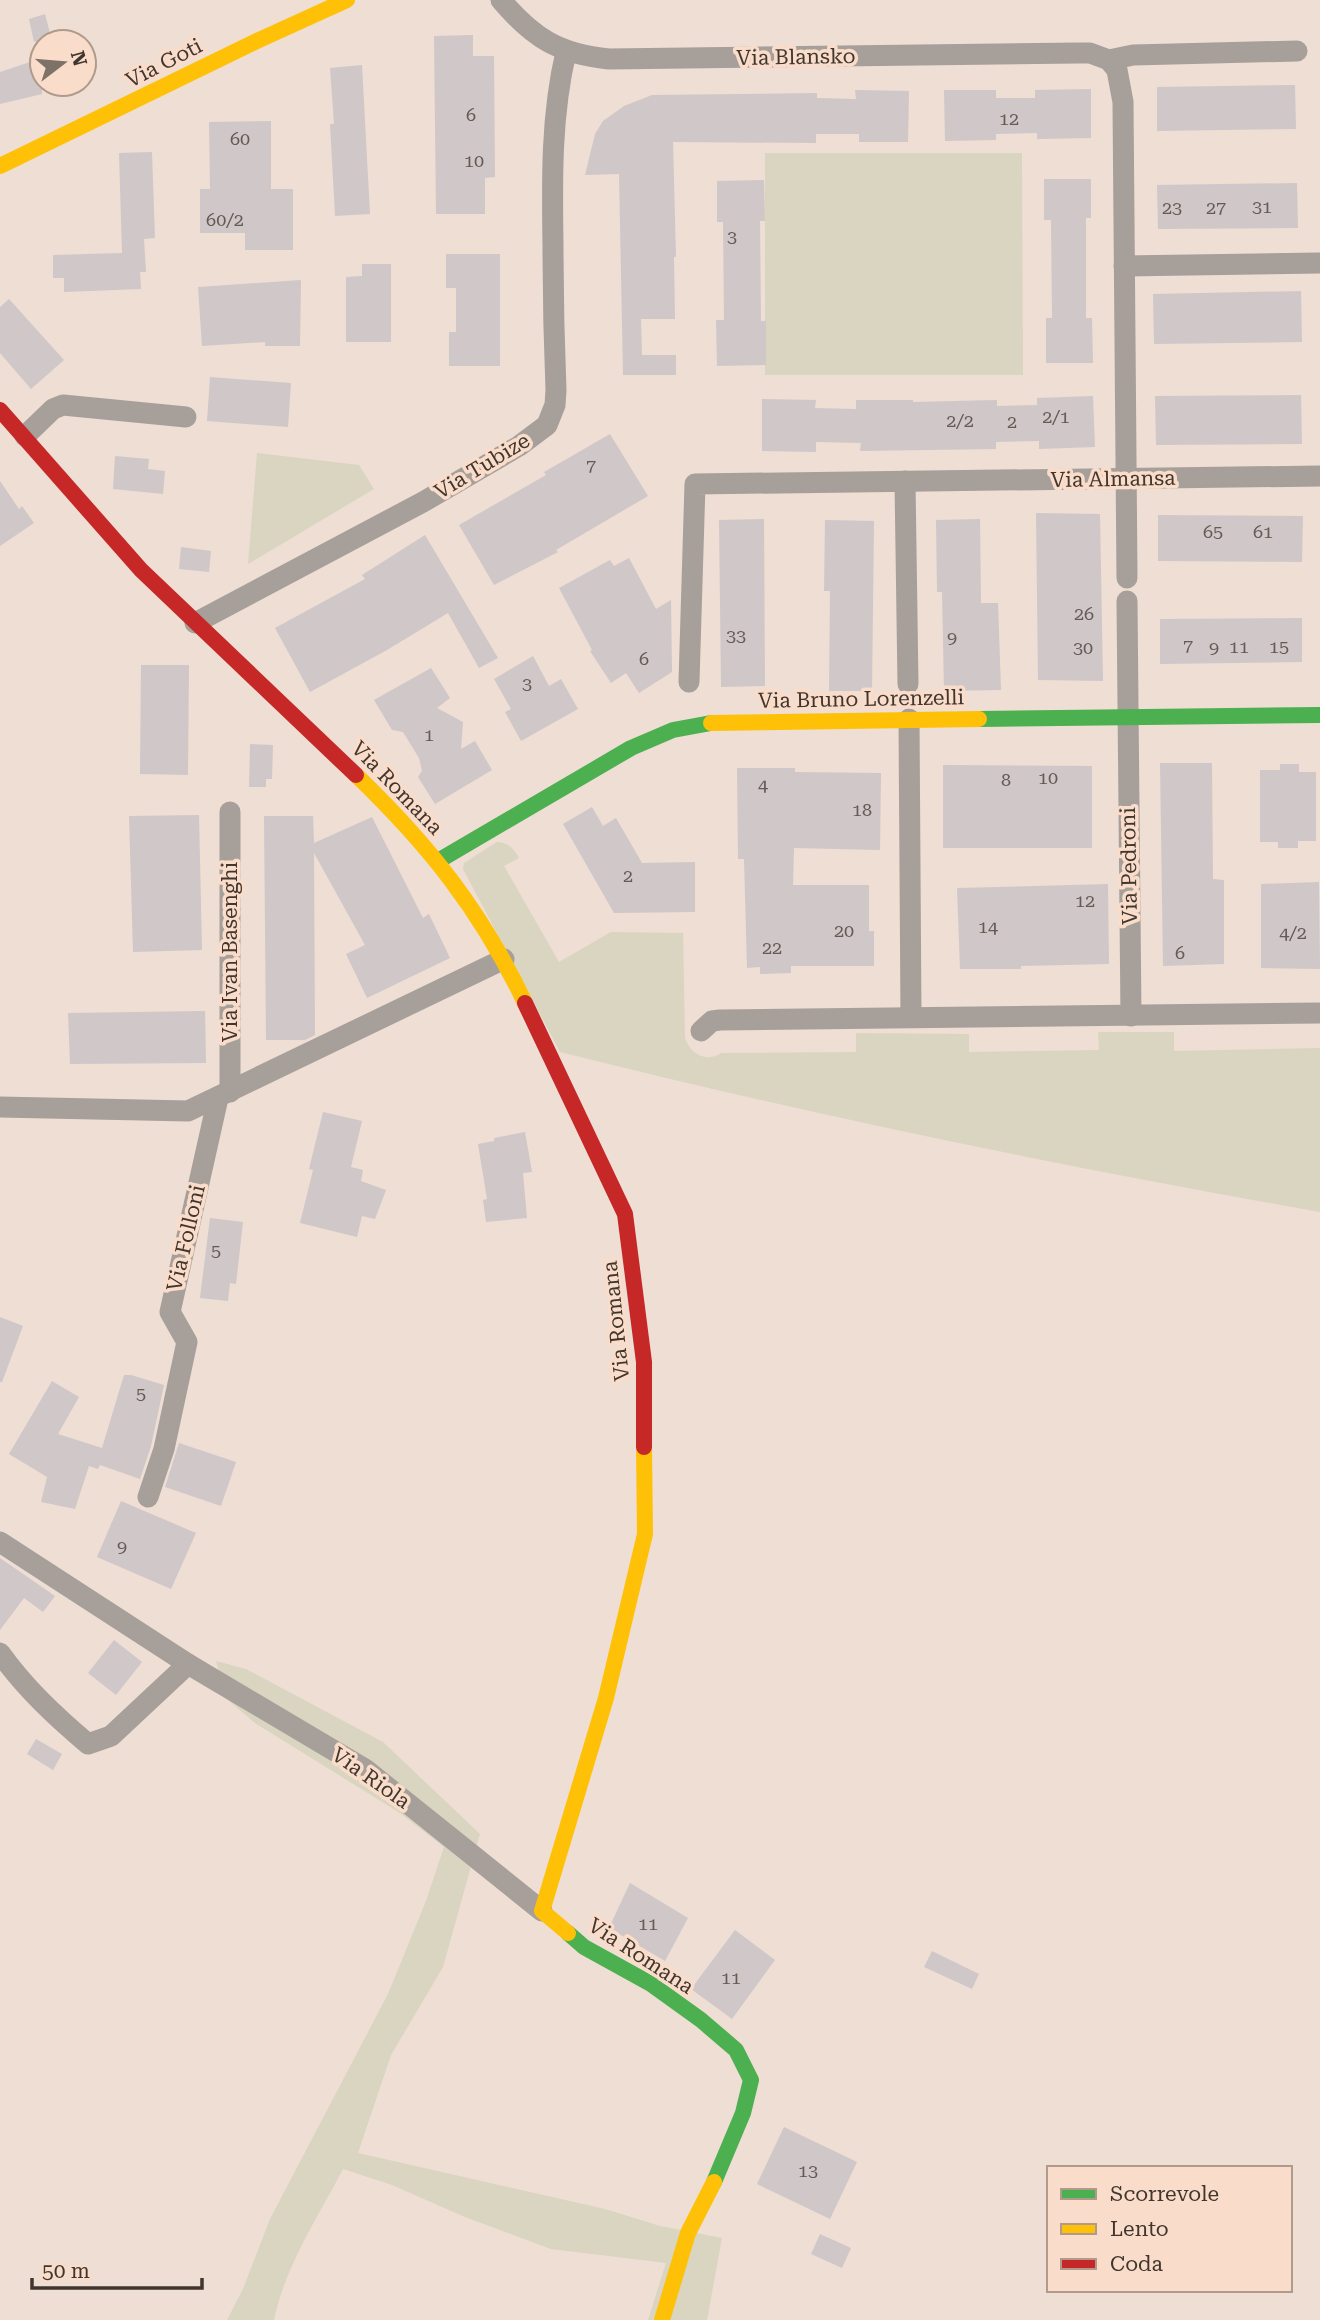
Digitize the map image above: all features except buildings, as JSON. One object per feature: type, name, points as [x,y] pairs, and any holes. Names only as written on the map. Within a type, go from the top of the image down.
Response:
[{"type":"street","name":"Via Goti","points":[[0,166],[80,130],[252,42],[347,0]]},
{"type":"street","name":"Via Blansko","points":[[501,0],[510,12],[538,36],[566,52],[609,59],[1090,53],[1109,60],[1133,55],[1297,51]]},
{"type":"street","name":"Via Tubize","points":[[195,623],[423,502],[519,446],[547,425],[555,405],[556,390],[552,203],[554,133],[566,52]]},
{"type":"street","points":[[1109,60],[1117,70],[1123,102],[1127,578]]},
{"type":"street","points":[[1124,266],[1320,263]]},
{"type":"street","points":[[25,436],[53,409],[63,405],[186,417]]},
{"type":"street","name":"Via Romana","points":[[0,410],[141,570],[398,815],[438,862],[473,909],[504,959],[625,1214],[644,1362],[645,1534],[606,1698],[542,1911],[584,1947],[651,1984],[701,2020],[736,2050],[751,2080],[743,2113],[722,2166],[688,2233],[662,2320]]},
{"type":"street","name":"Via Almansa","points":[[689,682],[695,484],[1320,476]]},
{"type":"street","points":[[905,481],[908,684]]},
{"type":"street","points":[[1127,601],[1128,717]]},
{"type":"street","name":"Via Bruno Lorenzelli","points":[[438,862],[631,748],[673,728],[688,724],[1320,715]]},
{"type":"street","name":"Via Pedroni","points":[[1128,717],[1131,1016]]},
{"type":"street","points":[[909,719],[911,1017]]},
{"type":"street","name":"Via Ivan Basenghi","points":[[224,1095],[230,812]]},
{"type":"street","points":[[0,1107],[188,1111],[504,959]]},
{"type":"street","points":[[701,1031],[712,1021],[720,1020],[1320,1013]]},
{"type":"street","name":"Via Folloni","points":[[148,1497],[164,1449],[187,1342],[170,1312],[224,1095]]},
{"type":"street","name":"Via Riola","points":[[0,1542],[188,1664],[365,1769],[542,1911]]},
{"type":"street","points":[[0,1653],[28,1689],[88,1744],[111,1736],[188,1664]]},
{"type":"shaded area","points":[[765,153],[1022,153],[1023,375],[765,375]]},
{"type":"shaded area","points":[[257,453],[359,465],[374,489],[248,564]]},
{"type":"shaded area","points":[[497,842],[510,847],[519,858],[504,866],[559,962],[611,932],[683,933],[685,1038],[695,1052],[704,1057],[721,1053],[856,1052],[856,1033],[969,1034],[969,1052],[1099,1050],[1098,1032],[1174,1032],[1174,1051],[1320,1048],[1320,1212],[938,1139],[560,1052],[463,869],[464,863]]},
{"type":"shaded area","points":[[216,1661],[246,1669],[383,1742],[480,1834],[443,1967],[391,2055],[358,2153],[605,2209],[660,2226],[722,2238],[707,2320],[648,2320],[666,2263],[551,2249],[465,2217],[392,2185],[343,2169],[294,2261],[274,2320],[227,2320],[243,2289],[270,2219],[388,1994],[426,1901],[444,1847],[400,1813],[255,1723],[227,1699]]},
{"type":"traffic: fast","points":[[979,719],[1320,715]]},
{"type":"traffic: fast","points":[[438,861],[631,748],[673,730],[711,723]]},
{"type":"traffic: fast","points":[[568,1933],[584,1947],[651,1984],[701,2020],[736,2050],[751,2080],[743,2113],[714,2182]]},
{"type":"traffic: slow","points":[[0,166],[347,0]]},
{"type":"traffic: slow","points":[[711,723],[979,719]]},
{"type":"traffic: slow","points":[[356,775],[407,827],[452,881],[491,939],[525,1003]]},
{"type":"traffic: slow","points":[[568,1933],[542,1911],[606,1698],[645,1534],[644,1447]]},
{"type":"traffic: slow","points":[[662,2320],[688,2233],[714,2182]]},
{"type":"traffic: jam","points":[[0,410],[141,570],[356,775]]},
{"type":"traffic: jam","points":[[525,1003],[625,1214],[644,1362],[644,1447]]}]
